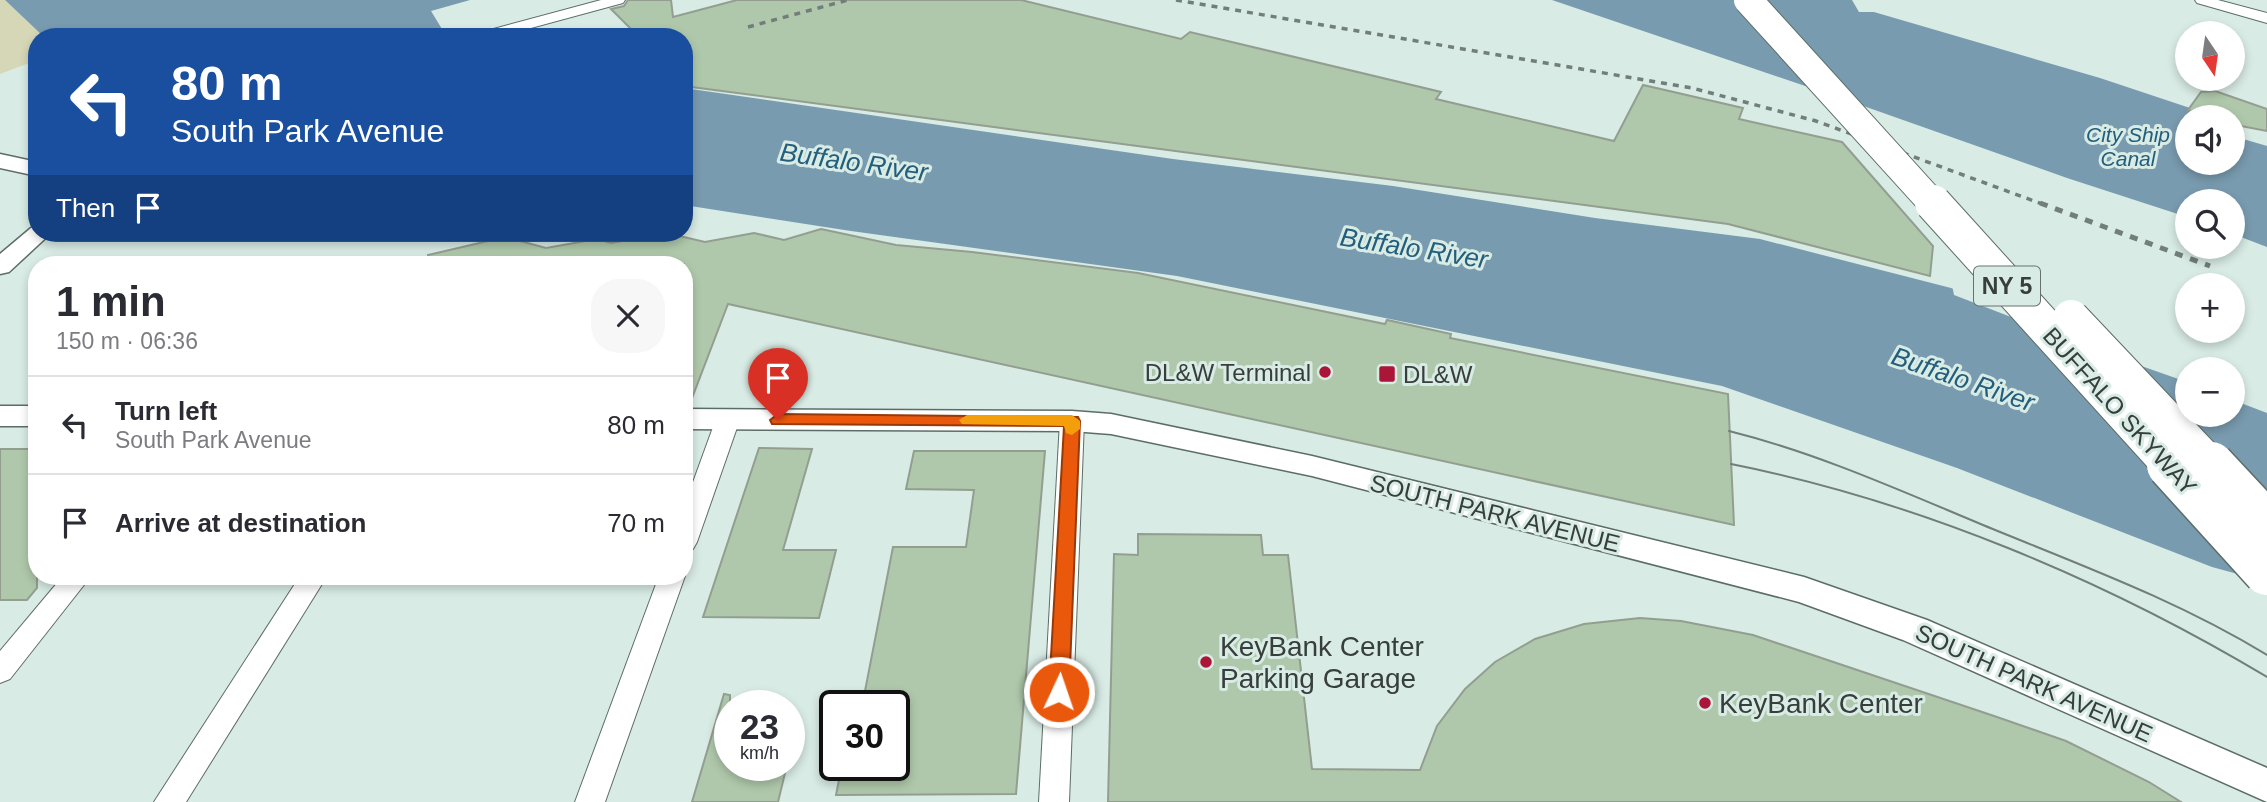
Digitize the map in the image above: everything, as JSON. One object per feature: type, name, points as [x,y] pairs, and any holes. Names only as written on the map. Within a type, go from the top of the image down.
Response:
[{"type":"highway","name":"BUFFALO SKYWAY","points":[[1748,0],[2267,572]]},
{"type":"highway","name":"BUFFALO SKYWAY","points":[[1772,0],[2267,525]]},
{"type":"street","points":[[512,28],[618,0]]},
{"type":"street","points":[[2202,0],[2267,18]]},
{"type":"street","points":[[0,161],[28,167]]},
{"type":"street","points":[[0,267],[29,242]]},
{"type":"street","points":[[0,416],[28,416]]},
{"type":"street","name":"SOUTH PARK AVENUE","points":[[693,419],[1072,421],[1111,424],[1300,464],[1804,590],[1915,630],[2267,786]]},
{"type":"street","points":[[693,517],[728,419]]},
{"type":"street","points":[[1054,802],[1072,421]]},
{"type":"street","points":[[0,671],[71,585]]},
{"type":"street","points":[[169,802],[308,585]]},
{"type":"street","points":[[590,802],[669,585]]},
{"type":"green space","points":[[0,0],[5,0],[35,28],[28,28],[28,63],[0,74]]},
{"type":"water","points":[[5,0],[470,0],[431,11],[441,28],[35,28]]},
{"type":"water","name":"City Ship Canal","points":[[1552,0],[1852,0],[1859,12],[1874,12],[2100,78],[2181,105],[2175,105],[2175,175],[2245,175],[2245,140],[2267,146],[2267,257],[2245,249],[2245,189],[2175,189],[2175,223],[1816,96],[1820,91]]},
{"type":"water","name":"Buffalo River","points":[[693,89],[1173,159],[1393,186],[1595,218],[1760,239],[1951,288],[2175,365],[2175,427],[2245,427],[2245,389],[2267,397],[2267,582],[2212,567],[1957,468],[1722,386],[1177,276],[693,206]]},
{"type":"pier","points":[[1821,91],[2175,213],[2175,226],[1815,99]]},
{"type":"pier","points":[[2245,239],[2267,247],[2267,260],[2245,252]]},
{"type":"pier","points":[[1952,285],[2175,361],[2175,378],[2024,325],[2011,317],[1954,295]]},
{"type":"pier","points":[[2245,386],[2267,393],[2267,413],[2245,405]]},
{"type":"building","points":[[628,0],[671,0],[673,17],[737,0],[1021,0],[1181,39],[1190,32],[1441,92],[1436,99],[1614,141],[1643,85],[1743,108],[1739,119],[1842,142],[1933,246],[1930,276],[1728,224],[693,87],[693,28],[630,28],[611,9],[624,6]]},
{"type":"building","points":[[2215,91],[2267,109],[2267,131],[2245,127],[2245,105],[2192,105],[2201,92]]},
{"type":"building","name":"DL&W Terminal","points":[[821,229],[896,245],[1138,273],[1385,324],[1387,320],[1451,334],[1450,338],[1728,394],[1734,525],[728,304],[693,396],[693,256],[428,255],[484,242],[524,242],[546,248],[580,242],[693,242],[693,239],[705,242],[754,233],[784,240]]},
{"type":"building","points":[[759,448],[812,449],[783,550],[836,550],[819,618],[703,617]]},
{"type":"building","points":[[0,449],[28,449],[28,585],[37,585],[37,588],[27,600],[0,600]]},
{"type":"building","points":[[914,451],[1045,451],[1016,794],[836,795],[839,781],[910,781],[910,690],[865,690],[893,547],[966,547],[974,490],[906,489]]},
{"type":"building","name":"KeyBank Center","points":[[1138,534],[1261,535],[1263,555],[1288,555],[1312,769],[1420,770],[1437,726],[1465,689],[1495,662],[1535,639],[1584,624],[1640,618],[1681,621],[1753,635],[1997,717],[2066,741],[2149,782],[2181,802],[1108,802],[1114,554],[1138,555]]},
{"type":"building","points":[[714,728],[714,781],[783,781],[778,802],[692,802]]},
{"type":"tram line","points":[[1729,431],[1858,473],[2092,569],[2198,617],[2267,655]]},
{"type":"tram line","points":[[1731,464],[1870,499],[2008,548],[2141,608],[2267,677]]},
{"type":"railway","points":[[748,27],[848,0]]},
{"type":"railway","points":[[1176,0],[1692,88],[1816,121],[2045,205]]},
{"type":"railway","points":[[2040,203],[2210,266]]},
{"type":"slow traffic","points":[[967,420],[1072,421],[1072,429]]},
{"type":"place","name":"DL&W Terminal","points":[[1325,372]]},
{"type":"place","name":"DL&W","points":[[1387,374]]},
{"type":"place","name":"KeyBank Center Parking Garage","points":[[1206,662]]},
{"type":"place","name":"KeyBank Center","points":[[1705,703]]},
{"type":"route","points":[[778,420],[1072,421],[1059,692]]}]
